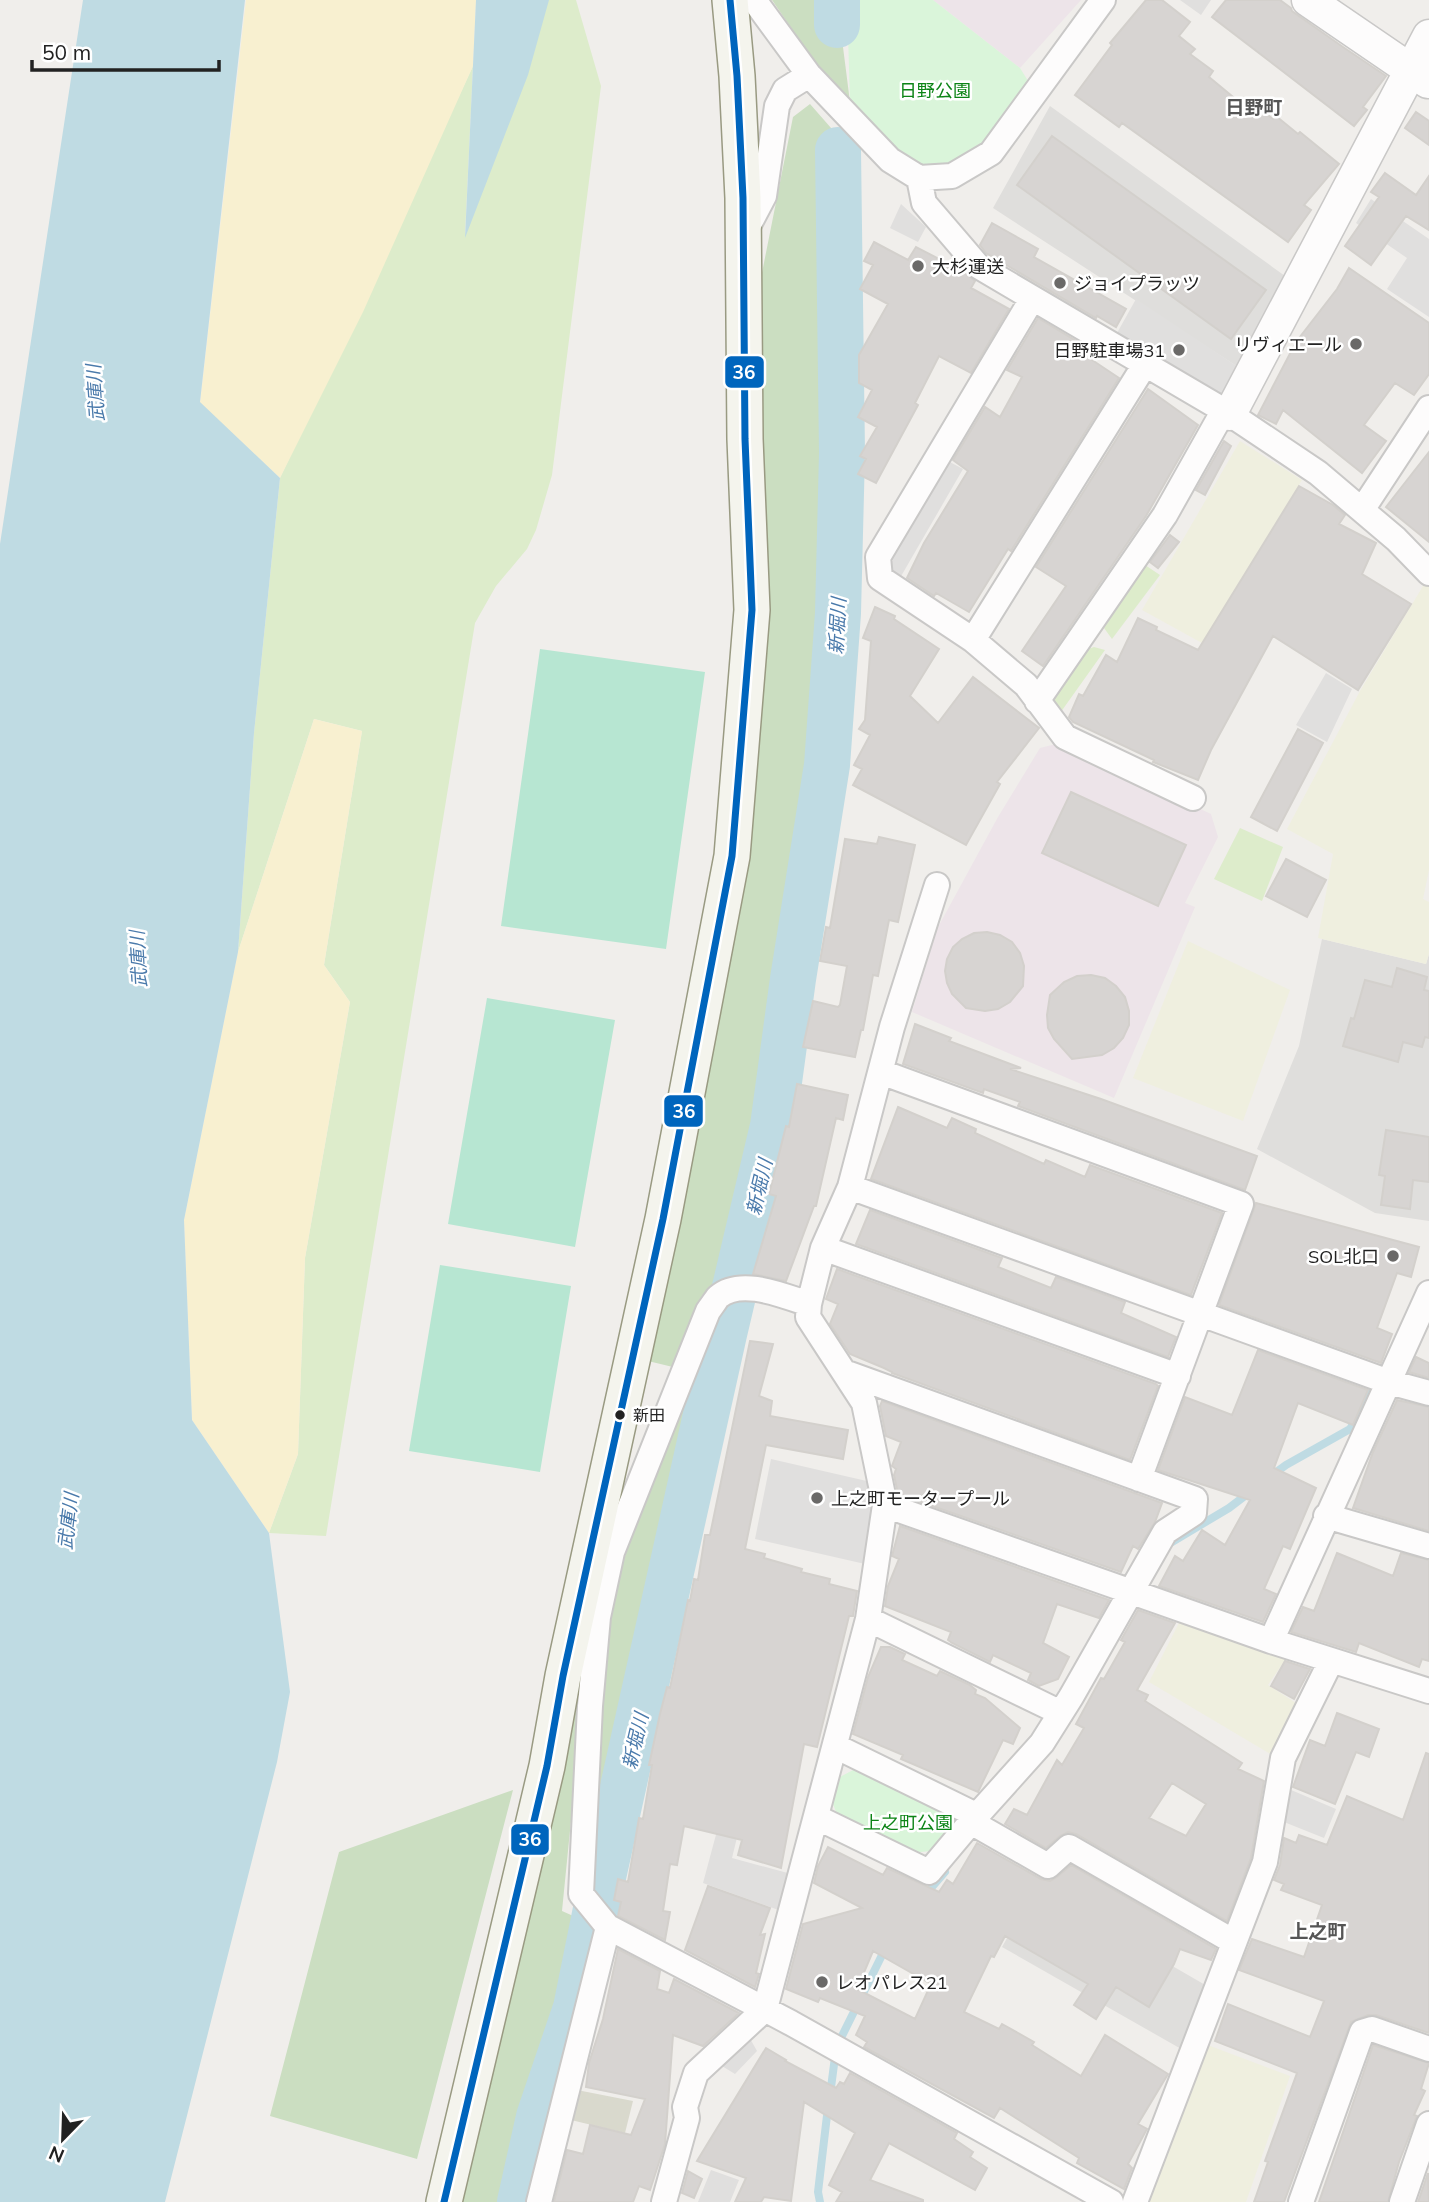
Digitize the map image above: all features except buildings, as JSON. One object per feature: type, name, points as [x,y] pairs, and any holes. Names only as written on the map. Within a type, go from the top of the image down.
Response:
[{"type":"main road","points":[[444,2202],[547,1766],[563,1676],[601,1550],[732,856],[752,610],[745,439],[743,235],[737,76],[730,0]]},
{"type":"street","points":[[754,0],[809,75],[890,160],[919,178],[952,176],[990,153],[1103,0]]},
{"type":"street","points":[[1308,0],[1420,77]]},
{"type":"street","points":[[1037,701],[1165,515],[1227,412],[1420,77],[1429,36]]},
{"type":"street","points":[[743,235],[764,196],[777,106],[785,90],[809,75]]},
{"type":"street","points":[[919,178],[924,203],[978,267],[1227,412],[1318,473],[1396,539],[1429,573]]},
{"type":"street","points":[[1032,299],[878,557],[880,578],[973,640],[1026,685],[1065,737],[1193,798]]},
{"type":"street","points":[[973,640],[1144,366]]},
{"type":"street","points":[[1362,510],[1429,408]]},
{"type":"street","points":[[664,2202],[687,2118],[685,2107],[695,2073],[765,2009],[868,1619],[886,1505],[864,1404],[808,1317],[809,1304],[823,1248],[850,1187],[892,1027],[937,884]]},
{"type":"street","points":[[881,1072],[1241,1204],[1139,1479]]},
{"type":"street","points":[[850,1187],[1389,1382],[1429,1393]]},
{"type":"street","points":[[823,1248],[1178,1376]]},
{"type":"street","points":[[809,1304],[753,1287],[718,1297],[708,1311],[601,1550],[581,1894],[599,1916],[1111,2202]]},
{"type":"street","points":[[1271,1641],[1429,1293]]},
{"type":"street","points":[[816,1817],[929,1872],[973,1818],[1042,1743],[1165,1532],[1194,1513],[1195,1499],[844,1372]]},
{"type":"street","points":[[886,1505],[1271,1641],[1329,1665],[1429,1690]]},
{"type":"street","points":[[1326,1516],[1429,1546]]},
{"type":"street","points":[[868,1619],[1061,1713]]},
{"type":"street","points":[[1135,2202],[1265,1862],[1283,1758],[1329,1665]]},
{"type":"street","points":[[835,1746],[973,1818],[1048,1866],[1069,1847],[1234,1942]]},
{"type":"street","points":[[539,2202],[599,1916]]},
{"type":"street","points":[[1301,2202],[1362,2032],[1372,2029],[1429,2049]]},
{"type":"street","points":[[1402,2202],[1429,2124]]},
{"type":"shaded area","points":[[933,0],[1081,0],[1020,68]]},
{"type":"shaded area","points":[[1180,0],[1211,0],[1201,15]]},
{"type":"shaded area","points":[[1050,106],[1285,276],[1238,367],[993,208]]},
{"type":"shaded area","points":[[1371,199],[1429,239],[1429,317],[1387,289],[1407,258],[1356,223]]},
{"type":"shaded area","points":[[901,204],[926,227],[918,242],[890,228]]},
{"type":"shaded area","name":"日野駐車場31","points":[[1136,299],[1238,367],[1223,398],[1117,333]]},
{"type":"shaded area","points":[[946,460],[963,469],[900,578],[889,572],[886,561]]},
{"type":"shaded area","points":[[1326,673],[1352,689],[1327,742],[1296,725]]},
{"type":"shaded area","points":[[1060,743],[1211,814],[1218,837],[1185,903],[1195,907],[1114,1098],[912,1012],[937,929],[998,817],[1040,748]]},
{"type":"shaded area","points":[[1322,939],[1426,964],[1429,954],[1429,1221],[1375,1213],[1257,1149],[1299,1046]]},
{"type":"shaded area","name":"上之町モータープール","points":[[771,1459],[871,1482],[872,1514],[865,1564],[755,1539]]},
{"type":"shaded area","points":[[1284,1787],[1336,1809],[1324,1838],[1279,1820]]},
{"type":"shaded area","points":[[721,1816],[741,1821],[732,1858],[795,1875],[784,1912],[703,1883]]},
{"type":"shaded area","points":[[1036,1887],[1207,1986],[1183,2050],[1002,1947]]},
{"type":"shaded area","points":[[748,2035],[757,2051],[735,2074],[717,2063]]},
{"type":"shaded area","points":[[577,2090],[633,2101],[625,2133],[571,2120]]},
{"type":"shaded area","points":[[711,2170],[739,2180],[730,2202],[698,2202]]},
{"type":"green space","points":[[544,0],[576,0],[601,86],[552,475],[536,530],[527,549],[496,586],[475,623],[326,1536],[269,1533],[298,1454],[305,1258],[350,1002],[324,965],[362,731],[314,719],[238,952],[254,733],[280,478],[473,66],[465,235]]},
{"type":"green space","points":[[772,0],[837,0],[850,102],[833,89]]},
{"type":"green space","name":"日野公園","points":[[847,0],[933,0],[1020,68],[1030,84],[985,146],[948,167],[907,163],[850,102]]},
{"type":"green space","points":[[810,104],[853,153],[855,592],[848,721],[771,1044],[728,1279],[677,1368],[648,1361],[729,953],[752,323],[793,117]]},
{"type":"green space","points":[[1240,441],[1302,480],[1202,643],[1142,610]]},
{"type":"green space","points":[[1145,565],[1160,575],[1112,639],[1104,628]]},
{"type":"green space","points":[[1426,581],[1429,584],[1429,870],[1423,899],[1429,902],[1429,954],[1426,964],[1318,938],[1333,854],[1287,829],[1360,691]]},
{"type":"green space","points":[[1094,647],[1105,650],[1058,716],[1046,703],[1085,650]]},
{"type":"green space","points":[[540,649],[705,672],[666,949],[501,926]]},
{"type":"green space","points":[[1240,828],[1283,847],[1262,901],[1214,879]]},
{"type":"green space","points":[[1188,941],[1290,990],[1243,1121],[1133,1078]]},
{"type":"green space","points":[[487,998],[615,1020],[575,1247],[448,1224]]},
{"type":"green space","points":[[440,1265],[571,1286],[540,1472],[409,1451]]},
{"type":"green space","points":[[687,1391],[698,1392],[653,1582],[596,1892],[586,1887],[615,1564],[622,1566],[627,1550],[618,1547]]},
{"type":"green space","points":[[1181,1619],[1286,1659],[1268,1685],[1299,1705],[1272,1755],[1149,1682]]},
{"type":"green space","points":[[579,1647],[588,1650],[562,1911],[580,1919],[559,2019],[512,2202],[449,2202]]},
{"type":"green space","name":"上之町公園","points":[[855,1769],[943,1811],[945,1832],[930,1851],[912,1853],[838,1817],[833,1804],[838,1778]]},
{"type":"green space","points":[[513,1790],[417,2159],[270,2116],[339,1852]]},
{"type":"green space","points":[[1205,2044],[1290,2076],[1246,2202],[1149,2202]]},
{"type":"sand","points":[[246,0],[476,0],[473,66],[363,312],[280,478],[200,403]]},
{"type":"sand","points":[[314,719],[362,731],[324,965],[350,1002],[305,1258],[298,1454],[269,1533],[192,1420],[184,1220],[238,952]]},
{"type":"water","name":"武庫川","points":[[83,0],[245,0],[200,402],[280,478],[254,733],[238,952],[184,1220],[192,1420],[269,1533],[290,1692],[277,1762],[165,2202],[0,2202],[0,544]]},
{"type":"water","points":[[476,0],[549,0],[528,75],[465,238]]},
{"type":"waterway","name":"新堀川","points":[[837,0],[837,25]]},
{"type":"waterway","name":"新堀川","points":[[520,2202],[539,2117],[576,2008],[724,1334],[773,1126],[827,765],[838,613],[842,453],[838,150]]},
{"type":"waterway","points":[[1271,1476],[1350,1429],[1371,1393]]},
{"type":"waterway","points":[[1172,1542],[1229,1508],[1250,1492]]},
{"type":"waterway","points":[[926,1894],[945,1872]]},
{"type":"waterway","points":[[840,2040],[885,1949]]},
{"type":"waterway","points":[[830,2054],[835,2057],[830,2095]]},
{"type":"waterway","points":[[820,2202],[818,2192],[828,2107]]},
{"type":"transit line","name":"36","points":[[444,2202],[547,1766],[563,1676],[663,1219],[732,856],[752,610],[745,439],[743,198],[730,0]]},
{"type":"place","name":"大杉運送","points":[[918,266]]},
{"type":"place","name":"ジョイプラッツ","points":[[1060,283]]},
{"type":"place","name":"リヴィエール","points":[[1356,344]]},
{"type":"place","name":"日野駐車場31","points":[[1179,350]]},
{"type":"place","name":"SOL北口","points":[[1393,1256]]},
{"type":"place","name":"新田","points":[[620,1415]]},
{"type":"place","name":"上之町モータープール","points":[[817,1498]]},
{"type":"place","name":"レオパレス21","points":[[822,1982]]},
{"type":"district","name":"日野町","points":[[1254,107]]},
{"type":"district","name":"上之町","points":[[1318,1931]]}]
